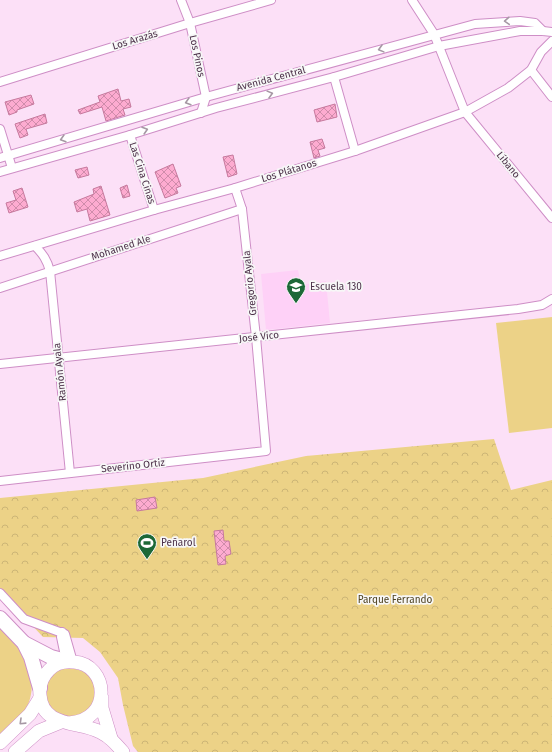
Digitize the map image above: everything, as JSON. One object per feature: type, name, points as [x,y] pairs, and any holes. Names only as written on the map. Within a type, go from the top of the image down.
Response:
[{"type":"highway","points":[[0,618],[24,643],[31,657],[40,693]]},
{"type":"highway","points":[[24,643],[51,657],[70,662]]},
{"type":"main road","points":[[0,743],[30,714],[40,693],[43,678],[50,669],[57,664],[70,662],[86,666],[94,672],[99,681],[102,708],[111,738]]},
{"type":"main road","points":[[15,752],[40,731],[65,723],[77,723],[85,720],[92,715],[99,704],[101,692]]},
{"type":"main road","points":[[40,693],[42,706],[53,718],[65,723],[84,726],[100,731],[111,738],[123,752]]},
{"type":"street","name":"Los Pinos","points":[[181,0],[190,23],[206,97],[201,113]]},
{"type":"street","name":"Los Arazás","points":[[0,82],[190,23],[271,0]]},
{"type":"street","points":[[412,0],[434,34],[465,112]]},
{"type":"street","name":"Avenida Central","points":[[0,158],[206,97],[475,24],[520,20],[535,23],[543,31]]},
{"type":"street","name":"Avenida Central","points":[[0,172],[130,135],[216,108],[334,77],[439,46],[520,31],[552,32]]},
{"type":"street","name":"Los Plátanos","points":[[0,256],[154,210],[235,188],[355,151],[465,112],[508,88],[531,70],[541,52],[552,41]]},
{"type":"street","points":[[531,70],[552,96]]},
{"type":"street","points":[[334,77],[355,151]]},
{"type":"street","points":[[206,97],[216,108]]},
{"type":"street","name":"Líbano","points":[[465,112],[552,218]]},
{"type":"street","points":[[0,129],[12,168]]},
{"type":"street","name":"Las Cina Cinas","points":[[130,135],[154,210]]},
{"type":"street","name":"Gregorio Ayala","points":[[235,188],[242,209],[256,337],[266,451]]},
{"type":"street","name":"Mohamed Ale","points":[[0,288],[242,209]]},
{"type":"street","name":"Ramón Ayala","points":[[35,246],[48,262],[50,271],[70,473]]},
{"type":"street","name":"José Vico","points":[[0,364],[518,309],[542,305],[552,299]]},
{"type":"street","name":"Severino Ortiz","points":[[0,481],[266,451]]},
{"type":"street","points":[[0,593],[24,619],[62,632],[70,662]]},
{"type":"shaded area","name":"Escuela 130","points":[[298,270],[301,285],[326,281],[330,323],[266,330],[261,274]]},
{"type":"green space","points":[[552,317],[552,428],[509,433],[496,323]]},
{"type":"green space","name":"Parque Ferrando","points":[[494,439],[511,490],[552,480],[552,752],[138,752],[133,746],[118,678],[100,652],[83,638],[43,637],[0,591],[0,498],[203,478],[306,456]]},
{"type":"green space","points":[[0,627],[24,655],[30,669],[32,684],[28,706],[16,721],[0,736]]},
{"type":"green space","points":[[65,666],[89,673],[97,688],[91,711],[63,719],[46,704],[45,689],[46,680],[52,674]]},
{"type":"building","points":[[118,89],[121,101],[129,99],[131,107],[123,109],[125,115],[106,121],[102,107],[80,114],[78,110],[100,102],[98,96]]},
{"type":"building","points":[[31,95],[34,104],[17,110],[17,112],[9,115],[5,102]]},
{"type":"building","points":[[335,104],[337,117],[317,122],[314,110]]},
{"type":"building","points":[[45,114],[47,123],[26,129],[28,135],[20,138],[15,124]]},
{"type":"building","points":[[322,139],[325,148],[318,150],[320,156],[314,158],[310,142]]},
{"type":"building","points":[[233,155],[237,174],[228,177],[223,157]]},
{"type":"building","points":[[173,164],[181,186],[176,188],[178,193],[165,198],[155,172]]},
{"type":"building","points":[[87,167],[89,175],[78,178],[75,170]]},
{"type":"building","points":[[127,185],[130,196],[123,198],[120,188]]},
{"type":"building","points":[[101,186],[110,215],[90,221],[87,209],[77,212],[74,202],[94,194],[93,189]]},
{"type":"building","points":[[22,188],[28,207],[9,213],[6,203],[16,200],[13,191]]},
{"type":"building","points":[[155,497],[157,508],[137,511],[136,500]]},
{"type":"building","points":[[223,530],[224,541],[229,541],[231,554],[225,556],[226,564],[218,565],[214,531]]},
{"type":"place","name":"Escuela 130","points":[[296,304]]},
{"type":"place","name":"Peñarol","points":[[147,560]]}]
